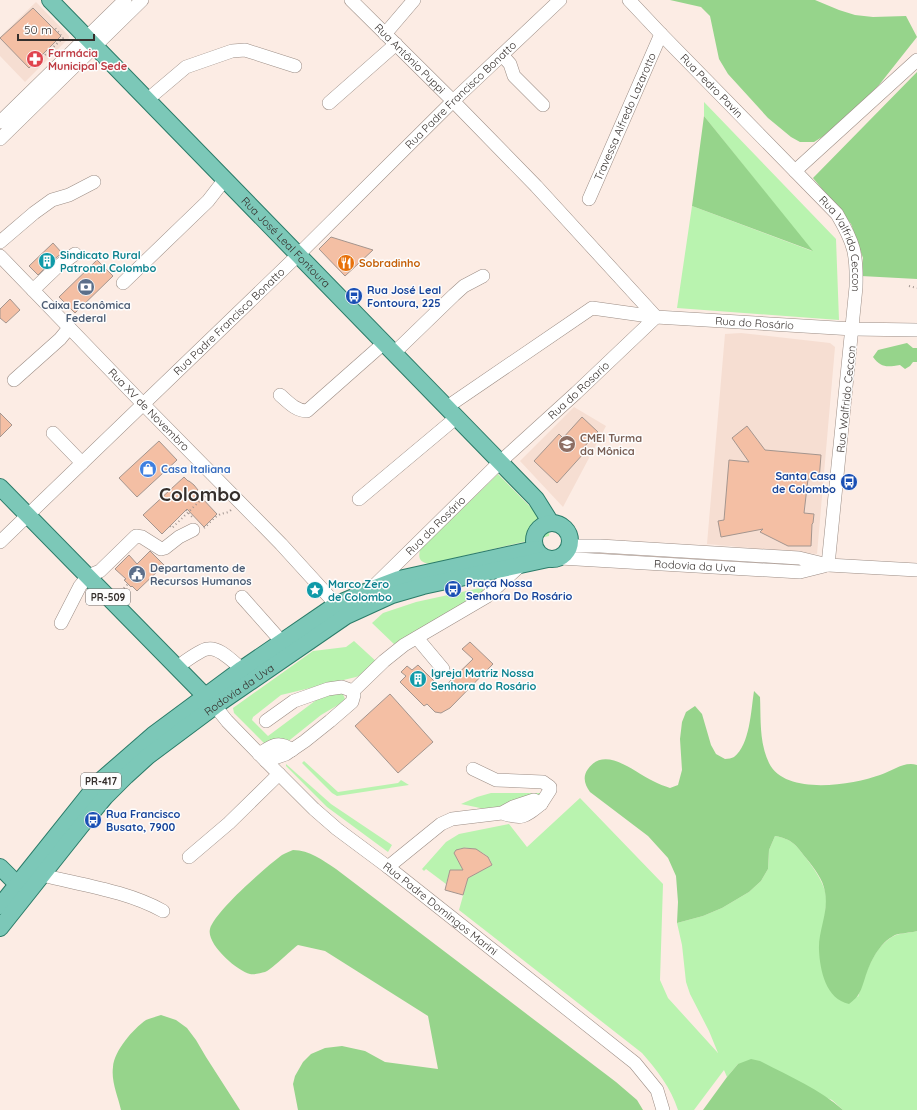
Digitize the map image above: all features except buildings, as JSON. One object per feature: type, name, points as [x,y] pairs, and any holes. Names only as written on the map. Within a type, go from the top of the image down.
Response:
[{"type":"main road","name":"Rua José Leal Fontoura","points":[[50,0],[536,499],[551,523]]},
{"type":"main road","name":"PR-509","points":[[0,487],[210,701]]},
{"type":"main road","points":[[551,523],[557,523],[566,529],[569,534],[570,546],[565,555],[554,559],[538,554],[534,543],[536,532],[540,527],[551,523]]},
{"type":"main road","name":"Rodovia da Uva","points":[[0,928],[22,889],[99,782],[153,735],[210,701],[370,590],[399,579],[422,573],[535,549]]},
{"type":"main road","name":"Rodovia da Uva","points":[[0,906],[42,875],[100,802],[126,776],[210,701],[242,669],[282,642],[342,610],[442,581],[522,564],[554,559]]},
{"type":"main road","points":[[0,867],[22,889]]},
{"type":"street","points":[[0,139],[91,42],[125,0]]},
{"type":"street","points":[[0,122],[91,42],[142,0]]},
{"type":"street","name":"Rua Antônio Puppi","points":[[351,0],[536,186],[656,317]]},
{"type":"street","points":[[385,34],[414,0]]},
{"type":"street","name":"Rua Padre Francisco Bonatto","points":[[0,542],[298,255],[453,101],[560,0]]},
{"type":"street","name":"Rua Pedro Pavin","points":[[630,0],[661,34],[795,171]]},
{"type":"street","name":"Travessa Alfredo Lazarotto","points":[[589,199],[661,34]]},
{"type":"street","points":[[329,103],[396,44]]},
{"type":"street","points":[[147,100],[186,67],[232,50],[245,50],[295,66]]},
{"type":"street","points":[[502,55],[510,64],[514,76],[543,105]]},
{"type":"street","points":[[795,171],[917,60]]},
{"type":"street","name":"Rua Valfrido Ceccon","points":[[795,171],[837,214],[849,233],[857,264],[853,328]]},
{"type":"street","points":[[123,283],[208,200],[225,179]]},
{"type":"street","points":[[0,242],[52,200],[69,195],[94,182]]},
{"type":"street","points":[[33,290],[57,267],[75,254]]},
{"type":"street","name":"Rua XV de Novembro","points":[[0,256],[342,610]]},
{"type":"street","points":[[280,395],[295,408],[301,411],[307,411],[389,348],[464,286],[483,276]]},
{"type":"street","name":"Rua do Rosário","points":[[452,412],[592,308],[656,317],[917,330]]},
{"type":"street","name":"Rua do Rosario","points":[[500,462],[576,393],[656,317]]},
{"type":"street","points":[[14,380],[60,339],[70,328]]},
{"type":"street","name":"Rua Walfrido Ceccon","points":[[828,565],[853,328]]},
{"type":"street","points":[[359,499],[452,412]]},
{"type":"street","points":[[53,433],[82,463]]},
{"type":"street","name":"Rua do Rosário","points":[[370,590],[500,462]]},
{"type":"street","points":[[61,623],[80,586],[88,576],[100,571],[136,536],[142,537],[160,549],[165,548],[196,526]]},
{"type":"street","name":"Rodovia da Uva","points":[[570,546],[600,546],[799,558],[828,565],[917,570]]},
{"type":"street","name":"Rodovia da Uva","points":[[554,559],[800,572],[828,565]]},
{"type":"street","points":[[262,758],[273,745],[285,745],[292,750],[310,737],[352,702],[354,694],[353,691],[384,661],[404,645],[486,596],[522,564]]},
{"type":"street","points":[[242,597],[282,642]]},
{"type":"street","points":[[417,638],[443,669]]},
{"type":"street","points":[[177,667],[206,649],[214,649],[226,656],[242,669]]},
{"type":"street","points":[[266,721],[294,701],[301,698],[328,689],[342,687],[353,691]]},
{"type":"street","name":"Rua Padre Domingos Marini","points":[[210,701],[227,722],[262,758],[337,829],[388,867],[635,1063],[657,1090],[663,1110]]},
{"type":"street","points":[[388,867],[441,824],[452,819],[502,813],[522,817],[541,804],[550,790],[550,787],[543,782],[496,780],[473,769]]},
{"type":"street","points":[[189,857],[229,822],[279,774]]},
{"type":"street","points":[[42,875],[131,897],[147,902],[163,911]]},
{"type":"path","points":[[45,55],[63,38],[55,28]]},
{"type":"path","points":[[909,286],[917,288]]},
{"type":"path","points":[[170,526],[172,528],[219,482]]},
{"type":"path","points":[[187,512],[196,526],[221,514],[228,513],[239,502]]},
{"type":"shaded area","points":[[36,2],[69,36],[69,38],[25,82],[0,56],[0,37]]},
{"type":"shaded area","points":[[741,333],[830,343],[835,347],[817,554],[707,544],[725,334]]},
{"type":"shaded area","name":"CMEI Turma da Mônica","points":[[574,407],[606,426],[563,507],[520,461]]},
{"type":"green space","points":[[670,0],[815,0],[855,15],[873,17],[906,16],[917,37],[879,85],[835,129],[814,142],[800,142],[791,137],[768,118],[728,74],[719,59],[710,16],[701,7]]},
{"type":"green space","points":[[917,72],[917,279],[861,276],[863,258],[851,224],[813,178]]},
{"type":"green space","points":[[704,102],[836,239],[839,320],[677,308],[692,206],[812,251],[704,116]]},
{"type":"green space","points":[[704,116],[813,251],[692,206]]},
{"type":"green space","points":[[907,343],[913,348],[917,348],[917,362],[913,362],[905,369],[900,365],[882,365],[873,357],[878,350]]},
{"type":"green space","points":[[498,474],[550,527],[549,536],[429,564],[420,560],[420,550]]},
{"type":"green space","points":[[480,588],[485,592],[396,646],[372,623],[383,613],[416,602]]},
{"type":"green space","points":[[354,641],[378,663],[363,674],[356,677],[281,695],[253,717],[252,720],[268,736],[323,695],[343,694],[345,699],[343,702],[321,715],[286,743],[264,743],[234,713],[233,708],[313,651],[346,647]]},
{"type":"green space","points":[[754,691],[760,697],[762,739],[769,763],[777,773],[789,780],[804,784],[837,784],[868,779],[903,765],[917,765],[917,931],[895,935],[884,943],[872,959],[860,992],[849,1004],[841,1001],[835,996],[826,983],[823,975],[819,943],[826,907],[824,887],[815,870],[793,843],[775,836],[769,850],[768,869],[761,881],[749,892],[722,908],[703,916],[677,923],[678,902],[676,876],[668,858],[648,836],[590,792],[586,784],[585,775],[588,769],[595,762],[603,759],[620,763],[655,782],[670,788],[678,785],[682,770],[680,739],[682,722],[686,712],[695,706],[702,714],[711,745],[716,754],[725,759],[734,757],[747,736]]},
{"type":"green space","points":[[304,761],[338,792],[398,783],[401,780],[409,785],[337,796],[332,793],[302,763]]},
{"type":"green space","points":[[286,764],[331,804],[392,845],[388,852],[327,807],[286,766]]},
{"type":"green space","points":[[491,793],[540,793],[542,795],[502,807],[485,809],[461,804]]},
{"type":"green space","points":[[580,798],[663,884],[660,980],[668,998],[718,1053],[709,1031],[690,994],[686,982],[682,945],[677,923],[703,916],[722,908],[749,892],[761,881],[768,869],[769,850],[775,836],[786,839],[796,846],[809,862],[819,878],[825,891],[826,904],[819,950],[858,997],[871,962],[881,946],[896,935],[917,931],[917,1110],[843,1110],[832,1100],[738,1064],[727,1077],[724,1070],[694,1110],[678,1110],[672,1094],[653,1066],[642,1053],[459,910],[468,878],[492,865],[484,853],[470,848],[461,848],[457,850],[454,853],[463,870],[450,870],[446,884],[426,869],[424,871],[422,869],[446,842],[459,834],[509,824],[527,847]]},
{"type":"green space","points":[[293,850],[299,850],[310,854],[336,869],[616,1082],[637,1100],[643,1110],[298,1110],[293,1084],[295,1076],[303,1062],[311,1054],[325,1048],[342,1046],[365,1051],[385,1062],[438,1069],[428,1016],[325,951],[298,945],[268,971],[252,974],[244,972],[238,968],[217,949],[210,935],[210,929],[214,921],[231,901],[265,869],[282,855]]},
{"type":"green space","points":[[161,1015],[176,1020],[187,1028],[240,1110],[121,1110],[113,1078],[114,1061],[120,1047],[141,1024],[148,1019]]},
{"type":"green space","points":[[751,1059],[760,1061],[803,1083],[834,1102],[843,1110],[703,1110],[738,1064]]},
{"type":"place","name":"Farmácia Municipal Sede","points":[[35,59]]},
{"type":"place","name":"Sindicato Rural Patronal Colombo","points":[[47,261]]},
{"type":"place","name":"Sobradinho","points":[[346,263]]},
{"type":"place","name":"Caixa Econômica Federal","points":[[86,287]]},
{"type":"place","name":"Rua José Leal Fontoura, 225","points":[[354,296]]},
{"type":"place","name":"CMEI Turma da Mônica","points":[[567,444]]},
{"type":"place","name":"Casa Italiana","points":[[148,469]]},
{"type":"place","name":"Santa Casa de Colombo","points":[[849,482]]},
{"type":"place","name":"Departamento de Recursos Humanos","points":[[137,574]]},
{"type":"place","name":"Praça Nossa Senhora Do Rosário","points":[[453,589]]},
{"type":"place","name":"Marco Zero de Colombo","points":[[315,590]]},
{"type":"place","name":"Igreja Matriz Nossa Senhora do Rosário","points":[[418,679]]},
{"type":"place","name":"Rua Francisco Busato, 7900","points":[[93,820]]},
{"type":"district","name":"Colombo","points":[[200,494]]}]
